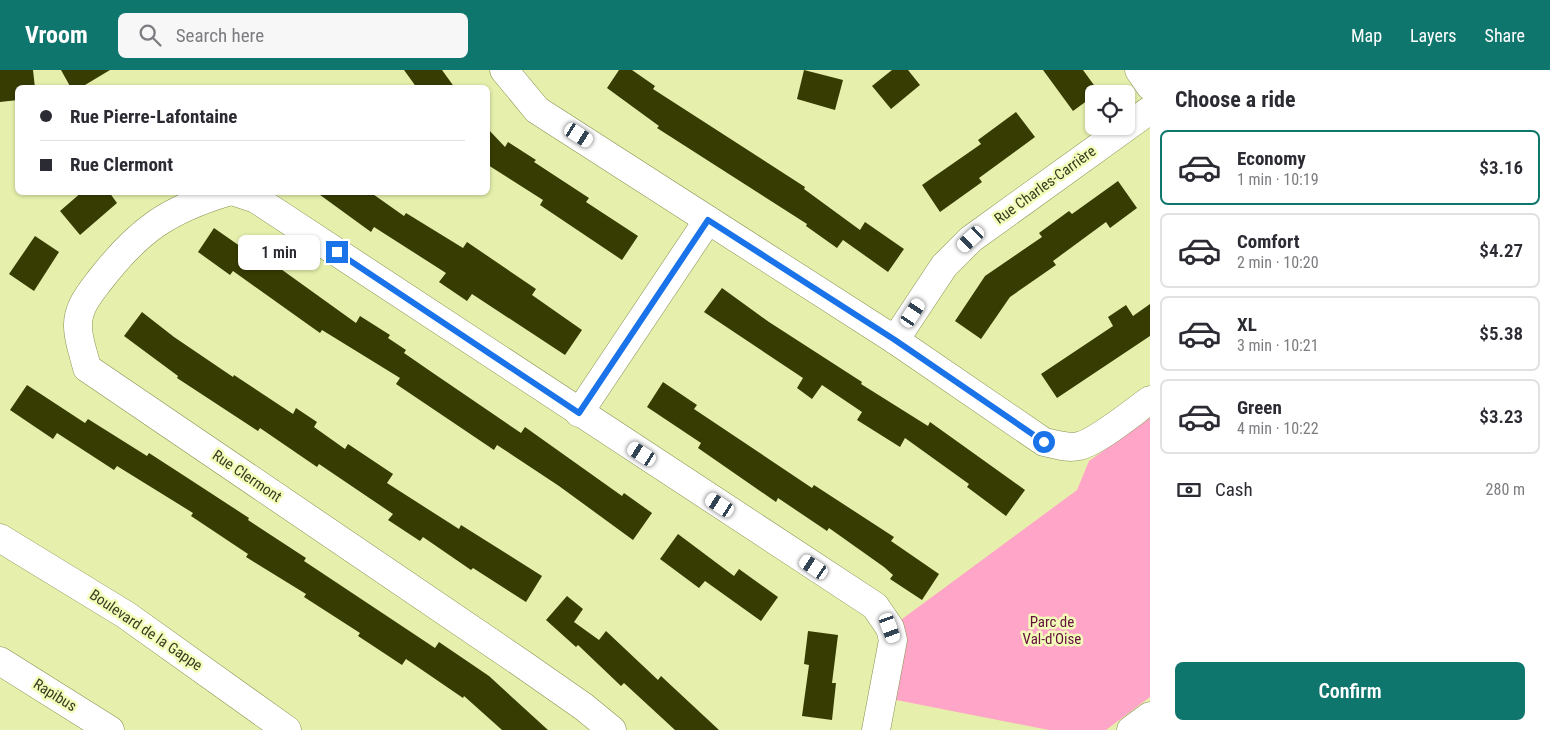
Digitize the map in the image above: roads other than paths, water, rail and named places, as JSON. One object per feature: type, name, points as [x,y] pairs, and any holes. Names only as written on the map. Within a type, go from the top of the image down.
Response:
[{"type":"street","points":[[504,70],[537,110],[895,340],[1044,442],[1061,446],[1079,446],[1095,438],[1150,400]]},
{"type":"street","points":[[1139,70],[1150,86]]},
{"type":"street","name":"Rue Charles-Carrière","points":[[895,340],[944,266],[971,239],[1150,110]]},
{"type":"street","name":"Rue Clermont","points":[[217,195],[198,201],[167,217],[137,237],[116,260],[84,301],[77,326],[87,368],[513,657],[584,707],[612,730]]},
{"type":"street","points":[[245,195],[256,199],[579,413],[876,606],[890,628],[894,640],[876,730]]},
{"type":"street","points":[[579,413],[708,220]]},
{"type":"street","name":"Boulevard de la Gappe","points":[[0,538],[126,615],[287,730]]},
{"type":"street","name":"Rapibus","points":[[0,660],[110,730]]},
{"type":"street","points":[[1131,730],[1150,716]]},
{"type":"park label","name":"Parc de Val-d'Oise","points":[[1052,630]]}]
